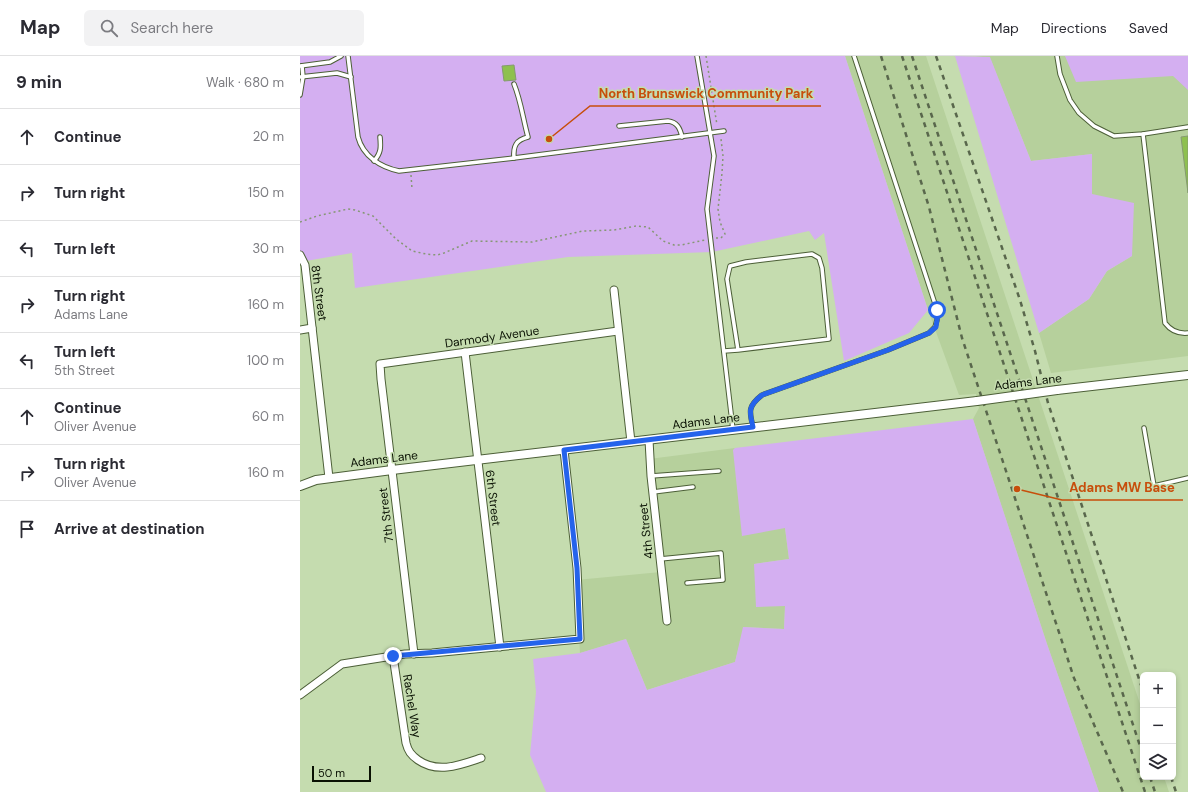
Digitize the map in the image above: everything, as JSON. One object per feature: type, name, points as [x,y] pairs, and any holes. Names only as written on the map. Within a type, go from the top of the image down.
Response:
[{"type":"street","name":"8th Street","points":[[300,255],[305,265],[329,478]]},
{"type":"street","points":[[614,290],[631,442]]},
{"type":"street","points":[[300,330],[312,328]]},
{"type":"street","name":"Darmody Avenue","points":[[380,374],[380,364],[618,331]]},
{"type":"street","name":"6th Street","points":[[465,352],[500,646]]},
{"type":"street","name":"7th Street","points":[[380,374],[414,654]]},
{"type":"street","name":"Adams Lane","points":[[300,486],[316,480],[329,478],[477,459],[650,440],[1188,375]]},
{"type":"street","name":"4th Street","points":[[650,440],[651,476],[667,620]]},
{"type":"street","points":[[300,695],[342,664],[393,656],[580,639],[577,568],[564,450]]},
{"type":"street","name":"Rachel Way","points":[[393,656],[406,743],[408,750],[414,757],[425,765],[440,768],[458,766],[481,758]]},
{"type":"lane","points":[[300,95],[301,66],[330,62],[341,56]]},
{"type":"lane","points":[[348,56],[358,137],[363,149],[374,161],[390,169],[398,171],[711,134],[724,131]]},
{"type":"lane","points":[[697,56],[714,156],[707,209],[733,430]]},
{"type":"lane","points":[[753,427],[750,414],[751,407],[762,395],[888,350],[929,333],[936,327],[937,310],[854,56]]},
{"type":"lane","points":[[1057,56],[1060,74],[1070,100],[1079,113],[1094,126],[1114,136],[1143,134],[1188,127]]},
{"type":"lane","points":[[301,77],[337,73],[351,77]]},
{"type":"lane","points":[[514,84],[520,100],[522,116],[528,137],[518,140],[515,144],[514,158]]},
{"type":"lane","points":[[619,126],[672,121],[679,126],[682,137]]},
{"type":"lane","points":[[1143,134],[1165,323],[1170,329],[1180,333],[1188,333]]},
{"type":"lane","points":[[374,161],[380,154],[380,137]]},
{"type":"lane","points":[[724,351],[738,350],[829,340],[822,268],[819,258],[812,254],[746,262],[730,266],[727,279],[738,350]]},
{"type":"lane","points":[[1144,428],[1154,486],[1188,478]]},
{"type":"lane","points":[[651,476],[719,471]]},
{"type":"lane","points":[[653,492],[693,487]]},
{"type":"lane","points":[[660,559],[721,553],[722,580],[687,583]]},
{"type":"path","points":[[706,56],[717,125]]},
{"type":"path","points":[[716,238],[721,238],[725,234],[720,222],[718,209],[723,156],[721,139]]},
{"type":"path","points":[[411,170],[412,190]]},
{"type":"path","points":[[300,222],[317,216],[348,209],[355,210],[372,216],[402,244],[412,251],[437,255],[472,240],[532,242],[583,231],[614,230],[636,226],[648,227],[663,241],[674,245],[706,240]]},
{"type":"shaded area","points":[[300,56],[845,56],[928,310],[909,333],[844,361],[824,233],[815,240],[809,231],[712,252],[568,257],[355,288],[352,253],[300,262]]},
{"type":"shaded area","points":[[845,56],[926,56],[1140,704],[1140,780],[1165,780],[1169,792],[1099,792],[1047,644],[973,419],[979,408],[976,394],[959,395],[928,310]]},
{"type":"shaded area","points":[[955,56],[990,57],[1031,161],[1092,154],[1092,194],[1134,203],[1132,256],[1107,271],[1089,299],[1039,333]]},
{"type":"shaded area","points":[[975,56],[1188,56],[1188,356],[1051,373],[1039,333],[1089,299],[1107,271],[1132,256],[1092,194],[1092,154],[1031,161],[990,58]]},
{"type":"shaded area","points":[[1065,56],[1188,56],[1188,90],[1173,76],[1076,82]]},
{"type":"shaded area","points":[[973,419],[1047,644],[1099,792],[546,792],[530,755],[536,692],[533,659],[580,653],[626,639],[647,690],[735,662],[743,627],[784,629],[785,606],[756,607],[754,564],[789,559],[785,528],[742,536],[733,450],[735,448]]},
{"type":"shaded area","points":[[735,448],[733,451],[785,528],[789,559],[754,564],[785,606],[784,629],[744,627],[735,662],[647,690],[626,639],[580,653],[576,580],[661,572],[649,459]]},
{"type":"building","points":[[514,65],[516,80],[504,81],[502,66]]},
{"type":"building","points":[[1188,136],[1188,193],[1181,137]]},
{"type":"railway","points":[[881,56],[929,207],[962,338],[1074,678],[1123,792]]},
{"type":"railway","points":[[902,56],[1145,792]]},
{"type":"railway","points":[[912,56],[1140,746]]},
{"type":"railway","points":[[936,56],[1020,300],[1048,403],[1140,682]]},
{"type":"railway","points":[[1151,780],[1155,792]]},
{"type":"railway","points":[[1172,780],[1176,792]]},
{"type":"place","name":"North Brunswick Community Park","points":[[549,139]]},
{"type":"place","name":"Adams MW Base","points":[[1017,489]]},
{"type":"route","points":[[393,656],[580,639],[577,568],[564,450],[753,427],[750,414],[751,407],[762,395],[888,350],[929,333],[936,327],[937,310]]}]
